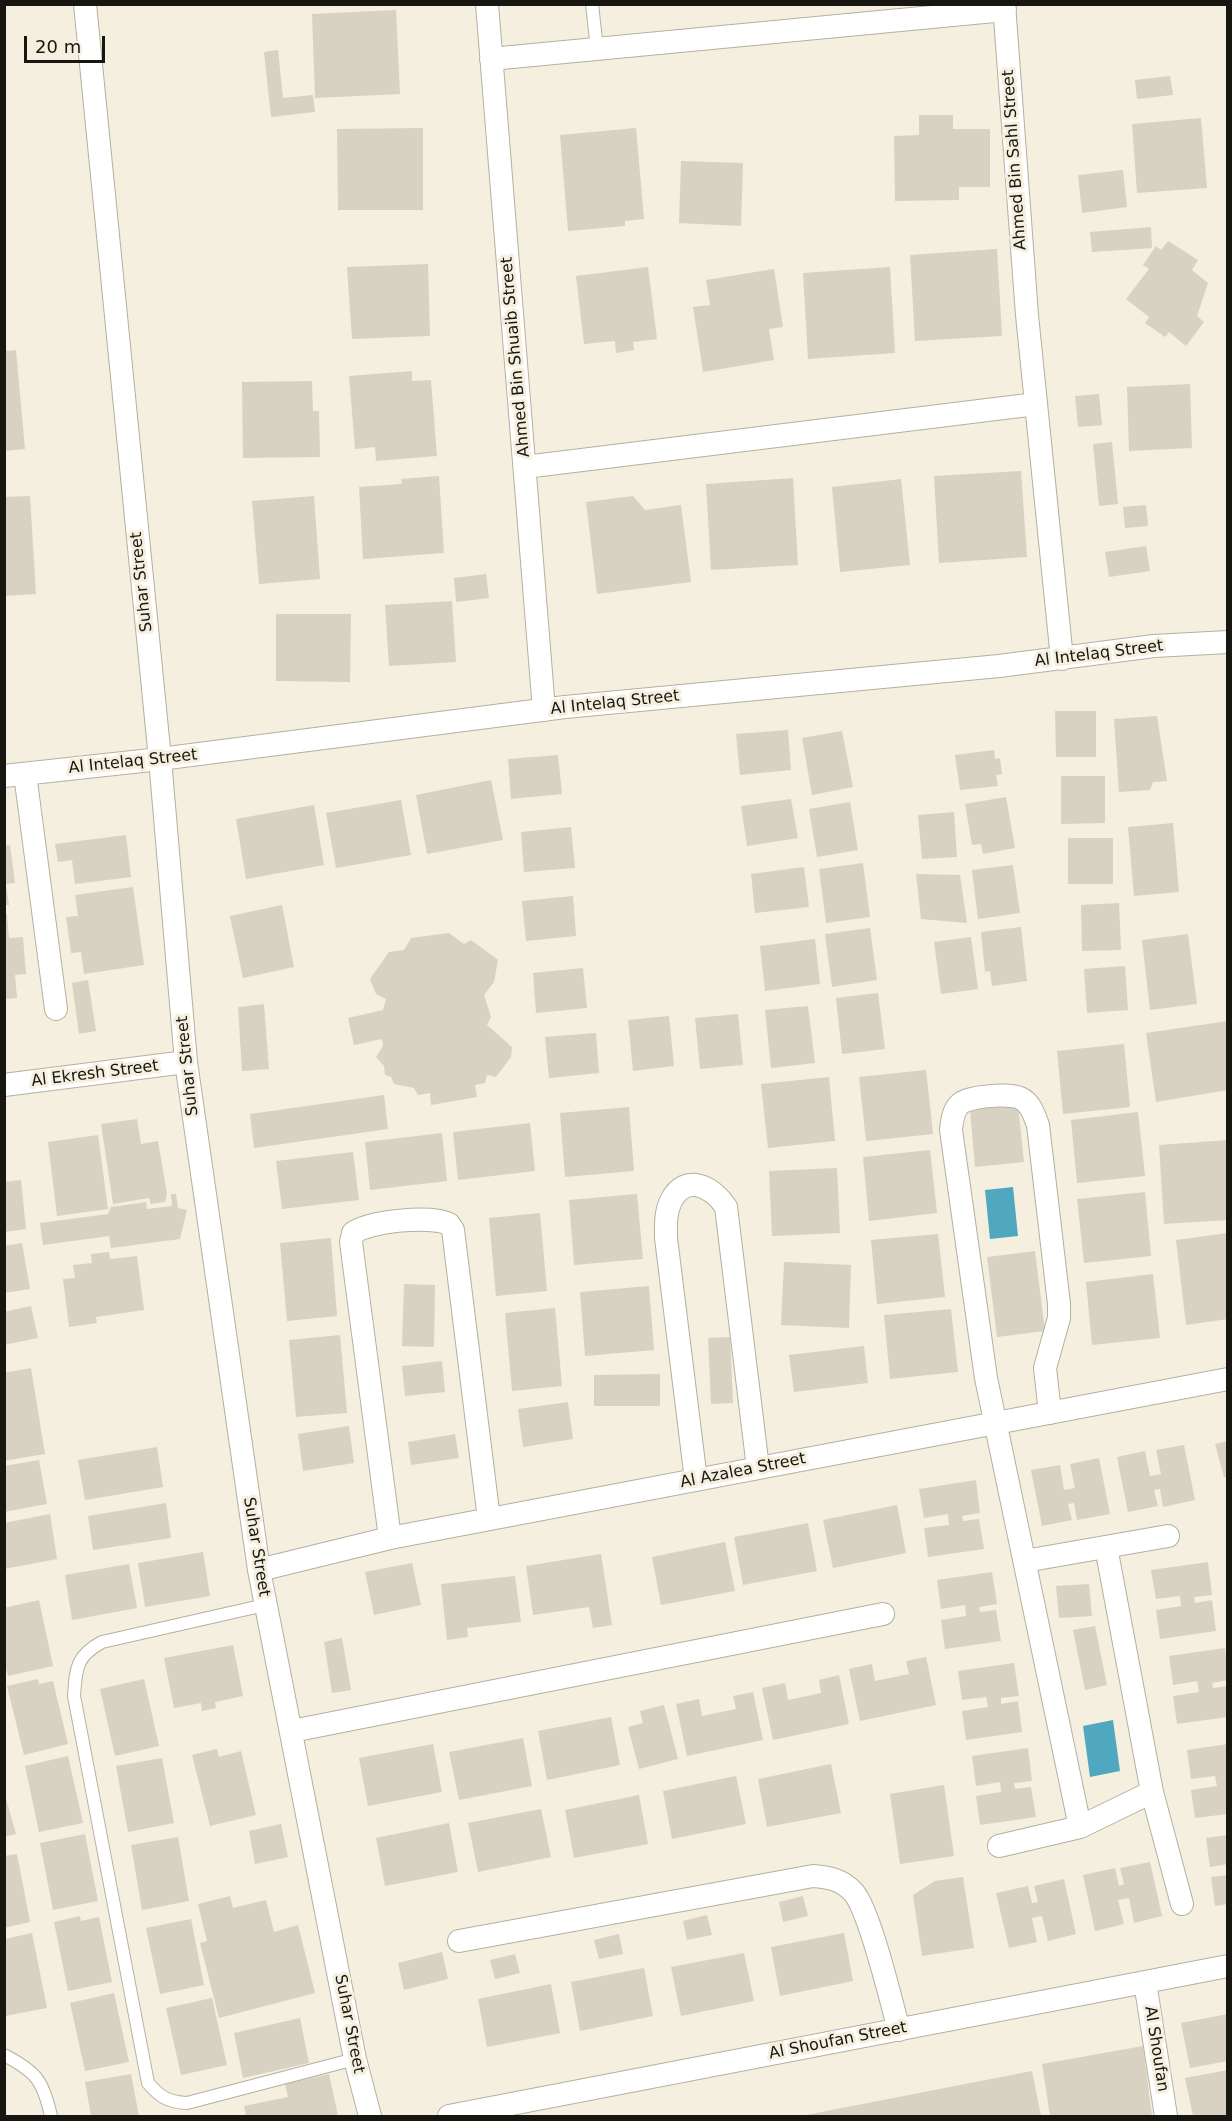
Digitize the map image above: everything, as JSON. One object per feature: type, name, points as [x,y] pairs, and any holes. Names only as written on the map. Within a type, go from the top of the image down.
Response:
[{"type":"street","name":"Suhar Street","points":[[85,4],[160,759],[186,1062],[265,1605],[292,1731],[355,2058],[370,2116]]},
{"type":"street","name":"Ahmed Bin Shuaib Street","points":[[487,4],[544,710]]},
{"type":"street","points":[[491,59],[1004,7]]},
{"type":"street","name":"Ahmed Bin Sahl Street","points":[[1004,7],[1027,315],[1062,659]]},
{"type":"street","points":[[525,467],[1036,404]]},
{"type":"street","name":"Al Intelaq Street","points":[[15,775],[160,759],[544,710],[1062,659],[1154,646],[1227,642]]},
{"type":"street","points":[[15,775],[56,1009]]},
{"type":"street","name":"Al Ekresh Street","points":[[4,1085],[186,1062]]},
{"type":"street","points":[[1050,1413],[1045,1368],[1059,1318],[1059,1304],[1038,1125],[1033,1110],[1022,1098],[1010,1095],[968,1099],[960,1103],[955,1111],[951,1130],[986,1378],[1080,1827]]},
{"type":"street","points":[[696,1480],[666,1238],[666,1218],[671,1199],[683,1189],[697,1184],[708,1187],[718,1194],[726,1207],[758,1468]]},
{"type":"street","points":[[390,1539],[352,1248],[353,1233],[366,1226],[437,1219],[449,1224],[453,1230],[489,1519]]},
{"type":"street","name":"Al Azalea Street","points":[[259,1570],[390,1539],[489,1519],[1227,1379]]},
{"type":"street","points":[[1025,1561],[1168,1536]]},
{"type":"street","points":[[1106,1547],[1152,1792],[1182,1904]]},
{"type":"street","points":[[292,1731],[883,1614]]},
{"type":"street","points":[[999,1845],[1080,1827],[1152,1792]]},
{"type":"street","points":[[459,1941],[813,1875],[829,1877],[844,1884],[862,1906],[899,2030]]},
{"type":"street","name":"Al Shoufan Street","points":[[449,2116],[1227,1966]]},
{"type":"street","name":"Al Shoufan","points":[[1145,1982],[1166,2116]]},
{"type":"lane","points":[[592,4],[597,49]]},
{"type":"lane","points":[[265,1605],[102,1642],[87,1650],[79,1661],[75,1675],[74,1696],[148,2083],[159,2096],[174,2102],[187,2103],[355,2058]]},
{"type":"lane","points":[[4,2055],[35,2075],[43,2085],[51,2116]]},
{"type":"water","points":[[1013,1187],[1018,1236],[990,1239],[985,1190]]},
{"type":"water","points":[[1113,1720],[1120,1771],[1090,1777],[1083,1726]]},
{"type":"building","points":[[396,10],[400,94],[315,98],[312,14]]},
{"type":"building","points":[[278,50],[283,98],[313,95],[315,112],[271,117],[264,52]]},
{"type":"building","points":[[1170,76],[1173,95],[1137,99],[1135,80]]},
{"type":"building","points":[[919,115],[953,115],[953,129],[990,129],[990,187],[959,187],[959,200],[895,201],[894,136],[919,135]]},
{"type":"building","points":[[1201,118],[1207,188],[1137,193],[1132,124]]},
{"type":"building","points":[[423,128],[423,210],[338,210],[337,129]]},
{"type":"building","points":[[636,128],[644,219],[625,221],[625,226],[568,231],[560,135]]},
{"type":"building","points":[[681,161],[743,163],[741,226],[679,223]]},
{"type":"building","points":[[1123,170],[1127,207],[1082,213],[1078,175]]},
{"type":"building","points":[[1151,227],[1152,248],[1092,252],[1090,232]]},
{"type":"building","points":[[1168,241],[1198,260],[1192,270],[1208,283],[1197,316],[1204,322],[1186,346],[1169,332],[1165,337],[1145,323],[1149,317],[1126,299],[1149,269],[1143,265],[1156,246],[1161,250]]},
{"type":"building","points":[[997,249],[1002,336],[915,341],[910,255]]},
{"type":"building","points":[[428,264],[430,336],[352,339],[347,267]]},
{"type":"building","points":[[648,267],[657,339],[633,342],[634,350],[616,353],[615,341],[584,344],[576,276]]},
{"type":"building","points":[[890,267],[895,353],[808,359],[803,273]]},
{"type":"building","points":[[774,269],[783,327],[769,329],[774,360],[703,372],[693,307],[710,305],[706,280]]},
{"type":"building","points":[[16,350],[25,449],[4,451],[4,351]]},
{"type":"building","points":[[412,371],[412,381],[431,380],[437,456],[376,461],[375,447],[355,449],[349,376]]},
{"type":"building","points":[[312,381],[313,411],[319,411],[320,457],[243,458],[242,382]]},
{"type":"building","points":[[1190,384],[1192,448],[1129,451],[1127,387]]},
{"type":"building","points":[[1099,394],[1102,425],[1078,427],[1075,396]]},
{"type":"building","points":[[1112,442],[1118,504],[1099,506],[1093,444]]},
{"type":"building","points":[[1021,471],[1027,557],[939,563],[934,476]]},
{"type":"building","points":[[439,476],[444,553],[363,559],[359,487],[402,484],[401,479]]},
{"type":"building","points":[[793,478],[798,565],[711,570],[706,484]]},
{"type":"building","points":[[901,479],[910,565],[840,572],[832,487]]},
{"type":"building","points":[[30,496],[36,594],[4,596],[4,497]]},
{"type":"building","points":[[314,496],[320,579],[259,584],[252,501]]},
{"type":"building","points":[[633,496],[645,510],[681,505],[691,582],[597,594],[586,502]]},
{"type":"building","points":[[1146,505],[1148,526],[1125,528],[1123,507]]},
{"type":"building","points":[[1146,546],[1150,571],[1109,577],[1105,552]]},
{"type":"building","points":[[486,574],[489,598],[456,602],[454,578]]},
{"type":"building","points":[[452,601],[456,662],[389,666],[385,605]]},
{"type":"building","points":[[276,614],[351,614],[350,682],[276,681]]},
{"type":"building","points":[[1055,711],[1096,711],[1096,757],[1056,757]]},
{"type":"building","points":[[1157,716],[1167,781],[1153,782],[1150,790],[1119,792],[1114,719]]},
{"type":"building","points":[[788,730],[791,770],[740,775],[736,734]]},
{"type":"building","points":[[842,731],[853,787],[812,795],[802,738]]},
{"type":"building","points":[[994,750],[995,759],[1000,758],[1002,774],[996,775],[998,786],[960,790],[955,755]]},
{"type":"building","points":[[558,755],[562,794],[511,799],[508,759]]},
{"type":"building","points":[[1061,776],[1105,776],[1105,823],[1061,824]]},
{"type":"building","points":[[491,780],[503,840],[427,854],[416,795]]},
{"type":"building","points":[[1006,797],[1015,848],[983,854],[981,844],[972,845],[965,804]]},
{"type":"building","points":[[791,799],[798,838],[747,846],[741,806]]},
{"type":"building","points":[[401,800],[411,855],[336,868],[326,813]]},
{"type":"building","points":[[850,802],[858,850],[817,857],[809,809]]},
{"type":"building","points":[[314,805],[324,865],[246,879],[236,819]]},
{"type":"building","points":[[954,812],[957,857],[922,859],[918,815]]},
{"type":"building","points":[[1173,823],[1179,892],[1134,896],[1128,827]]},
{"type":"building","points":[[571,827],[575,868],[524,872],[521,832]]},
{"type":"building","points":[[126,835],[131,877],[75,884],[72,860],[58,862],[55,844]]},
{"type":"building","points":[[1068,838],[1113,838],[1113,884],[1068,884]]},
{"type":"building","points":[[10,845],[15,883],[6,884],[9,905],[5,905],[4,846]]},
{"type":"building","points":[[863,863],[870,917],[826,923],[819,869]]},
{"type":"building","points":[[1013,865],[1020,913],[978,919],[972,870]]},
{"type":"building","points":[[804,867],[809,907],[755,913],[751,874]]},
{"type":"building","points":[[916,874],[960,875],[967,923],[921,919]]},
{"type":"building","points":[[133,887],[144,965],[84,974],[81,952],[71,953],[66,917],[78,916],[75,895]]},
{"type":"building","points":[[573,896],[576,936],[526,941],[522,901]]},
{"type":"building","points":[[1119,903],[1121,950],[1082,951],[1081,905]]},
{"type":"building","points":[[282,905],[294,967],[243,978],[230,916]]},
{"type":"building","points":[[4,914],[7,914],[9,938],[23,937],[26,974],[15,975],[17,998],[4,999]]},
{"type":"building","points":[[1021,927],[1027,981],[992,986],[990,971],[985,972],[981,932]]},
{"type":"building","points":[[870,928],[877,980],[832,987],[825,934]]},
{"type":"building","points":[[449,933],[464,944],[471,940],[498,960],[494,982],[484,995],[491,1017],[487,1025],[512,1047],[511,1057],[496,1077],[487,1075],[485,1083],[475,1085],[477,1097],[431,1105],[430,1093],[418,1095],[414,1088],[394,1084],[391,1077],[385,1075],[384,1066],[376,1057],[383,1046],[382,1039],[354,1045],[348,1018],[383,1010],[386,999],[376,994],[370,979],[389,952],[404,950],[411,938]]},
{"type":"building","points":[[1188,934],[1197,1004],[1150,1010],[1142,940]]},
{"type":"building","points":[[971,937],[978,989],[941,994],[934,942]]},
{"type":"building","points":[[815,939],[820,984],[765,991],[760,946]]},
{"type":"building","points":[[1125,966],[1128,1010],[1087,1013],[1084,969]]},
{"type":"building","points":[[583,968],[587,1008],[536,1013],[533,973]]},
{"type":"building","points":[[88,980],[96,1031],[79,1034],[72,983]]},
{"type":"building","points":[[878,993],[885,1049],[842,1054],[836,998]]},
{"type":"building","points":[[264,1004],[269,1069],[242,1071],[238,1007]]},
{"type":"building","points":[[808,1006],[815,1063],[771,1068],[765,1010]]},
{"type":"building","points":[[738,1014],[743,1065],[700,1069],[695,1018]]},
{"type":"building","points":[[669,1016],[674,1066],[633,1071],[628,1020]]},
{"type":"building","points":[[1228,1021],[1228,1090],[1156,1102],[1146,1033]]},
{"type":"building","points":[[596,1033],[599,1073],[549,1078],[545,1037]]},
{"type":"building","points":[[1124,1044],[1130,1107],[1063,1114],[1057,1051]]},
{"type":"building","points":[[926,1070],[933,1134],[866,1141],[859,1077]]},
{"type":"building","points":[[829,1077],[835,1141],[768,1148],[761,1084]]},
{"type":"building","points":[[384,1095],[388,1129],[254,1148],[250,1114]]},
{"type":"building","points":[[1018,1105],[1024,1162],[975,1167],[970,1110]]},
{"type":"building","points":[[629,1107],[634,1171],[565,1177],[560,1113]]},
{"type":"building","points":[[1138,1112],[1145,1176],[1077,1183],[1071,1120]]},
{"type":"building","points":[[137,1119],[141,1144],[158,1141],[167,1194],[165,1202],[151,1204],[149,1198],[113,1204],[101,1124]]},
{"type":"building","points":[[530,1123],[535,1171],[458,1180],[453,1132]]},
{"type":"building","points":[[442,1133],[447,1181],[370,1190],[365,1142]]},
{"type":"building","points":[[98,1135],[108,1209],[57,1216],[48,1142]]},
{"type":"building","points":[[1228,1140],[1228,1220],[1164,1224],[1159,1145]]},
{"type":"building","points":[[930,1150],[937,1213],[869,1221],[863,1157]]},
{"type":"building","points":[[353,1152],[359,1200],[282,1209],[276,1161]]},
{"type":"building","points":[[837,1168],[840,1233],[772,1236],[769,1171]]},
{"type":"building","points":[[21,1180],[26,1229],[4,1232],[4,1182]]},
{"type":"building","points":[[1145,1192],[1151,1256],[1084,1263],[1077,1199]]},
{"type":"building","points":[[171,1194],[176,1194],[178,1208],[187,1210],[180,1239],[111,1248],[109,1236],[43,1245],[40,1223],[108,1214],[111,1207],[146,1202],[147,1209],[172,1206]]},
{"type":"building","points":[[637,1194],[643,1259],[574,1265],[569,1200]]},
{"type":"building","points":[[540,1213],[547,1291],[496,1296],[489,1218]]},
{"type":"building","points":[[1228,1233],[1228,1319],[1186,1325],[1176,1240]]},
{"type":"building","points":[[938,1234],[945,1297],[877,1304],[871,1240]]},
{"type":"building","points":[[331,1238],[337,1316],[287,1321],[280,1243]]},
{"type":"building","points":[[22,1243],[30,1289],[4,1293],[4,1246]]},
{"type":"building","points":[[1035,1251],[1045,1331],[997,1337],[987,1257]]},
{"type":"building","points":[[109,1252],[110,1259],[137,1256],[144,1310],[96,1317],[97,1323],[69,1327],[63,1279],[75,1278],[73,1265],[92,1263],[91,1254]]},
{"type":"building","points":[[784,1262],[851,1265],[849,1328],[781,1325]]},
{"type":"building","points":[[1153,1274],[1160,1338],[1092,1345],[1086,1282]]},
{"type":"building","points":[[404,1284],[435,1285],[434,1347],[402,1346]]},
{"type":"building","points":[[649,1286],[654,1350],[585,1356],[580,1292]]},
{"type":"building","points":[[31,1306],[38,1338],[4,1345],[4,1312]]},
{"type":"building","points":[[555,1308],[562,1386],[512,1391],[505,1313]]},
{"type":"building","points":[[951,1309],[958,1372],[890,1379],[884,1315]]},
{"type":"building","points":[[340,1335],[347,1413],[296,1417],[289,1340]]},
{"type":"building","points":[[730,1337],[733,1403],[711,1404],[708,1338]]},
{"type":"building","points":[[864,1346],[868,1383],[794,1392],[789,1355]]},
{"type":"building","points":[[442,1361],[445,1392],[405,1396],[402,1366]]},
{"type":"building","points":[[31,1368],[45,1454],[4,1461],[4,1373]]},
{"type":"building","points":[[660,1374],[660,1406],[594,1406],[594,1375]]},
{"type":"building","points":[[568,1402],[573,1439],[523,1447],[518,1409]]},
{"type":"building","points":[[349,1426],[354,1463],[303,1471],[298,1434]]},
{"type":"building","points":[[455,1434],[459,1458],[411,1465],[408,1442]]},
{"type":"building","points":[[1228,1441],[1228,1477],[1224,1477],[1215,1444]]},
{"type":"building","points":[[1184,1445],[1195,1500],[1163,1507],[1160,1489],[1154,1490],[1158,1506],[1128,1512],[1117,1457],[1145,1451],[1150,1476],[1161,1474],[1156,1450]]},
{"type":"building","points":[[157,1447],[163,1487],[85,1500],[78,1460]]},
{"type":"building","points":[[1099,1458],[1110,1514],[1077,1520],[1074,1503],[1068,1504],[1072,1520],[1042,1526],[1031,1470],[1060,1465],[1064,1490],[1075,1488],[1070,1464]]},
{"type":"building","points":[[39,1460],[47,1504],[4,1512],[4,1466]]},
{"type":"building","points":[[976,1480],[980,1513],[962,1516],[963,1521],[979,1519],[984,1549],[928,1557],[924,1528],[949,1525],[948,1514],[924,1518],[919,1489]]},
{"type":"building","points":[[166,1503],[171,1538],[93,1550],[88,1516]]},
{"type":"building","points":[[897,1505],[906,1553],[833,1568],[823,1520]]},
{"type":"building","points":[[50,1514],[57,1559],[4,1569],[4,1523]]},
{"type":"building","points":[[808,1523],[817,1571],[743,1585],[734,1537]]},
{"type":"building","points":[[725,1542],[735,1591],[661,1605],[652,1557]]},
{"type":"building","points":[[203,1552],[210,1596],[145,1607],[138,1563]]},
{"type":"building","points":[[601,1554],[612,1625],[593,1628],[589,1607],[533,1615],[526,1566]]},
{"type":"building","points":[[1208,1562],[1212,1595],[1194,1597],[1195,1603],[1212,1600],[1216,1631],[1160,1639],[1156,1610],[1181,1606],[1180,1596],[1156,1599],[1151,1570]]},
{"type":"building","points":[[412,1563],[421,1605],[374,1615],[365,1572]]},
{"type":"building","points":[[129,1564],[137,1608],[72,1620],[65,1575]]},
{"type":"building","points":[[992,1572],[997,1604],[979,1607],[980,1612],[996,1610],[1001,1641],[945,1649],[941,1620],[966,1616],[965,1605],[941,1609],[937,1580]]},
{"type":"building","points":[[515,1576],[521,1622],[467,1628],[468,1637],[447,1640],[441,1584]]},
{"type":"building","points":[[1089,1584],[1092,1616],[1059,1618],[1056,1586]]},
{"type":"building","points":[[39,1600],[53,1666],[8,1676],[4,1661],[4,1608]]},
{"type":"building","points":[[1095,1626],[1107,1685],[1085,1690],[1073,1630]]},
{"type":"building","points":[[342,1638],[351,1690],[332,1693],[324,1642]]},
{"type":"building","points":[[233,1645],[243,1696],[215,1702],[216,1708],[202,1711],[201,1703],[174,1708],[164,1658]]},
{"type":"building","points":[[1225,1648],[1228,1680],[1212,1683],[1213,1688],[1228,1686],[1228,1717],[1177,1724],[1173,1696],[1199,1692],[1197,1681],[1173,1685],[1169,1656]]},
{"type":"building","points":[[926,1657],[936,1705],[860,1721],[849,1669],[872,1664],[875,1681],[909,1674],[906,1661]]},
{"type":"building","points":[[1014,1663],[1019,1696],[1001,1698],[1001,1704],[1018,1701],[1022,1732],[966,1740],[962,1711],[988,1707],[986,1697],[962,1700],[958,1671]]},
{"type":"building","points":[[839,1675],[849,1724],[773,1740],[762,1688],[785,1683],[788,1700],[821,1693],[819,1680]]},
{"type":"building","points":[[38,1679],[39,1684],[53,1681],[68,1744],[24,1755],[7,1686]]},
{"type":"building","points":[[144,1679],[159,1746],[115,1756],[100,1689]]},
{"type":"building","points":[[753,1692],[763,1740],[687,1756],[676,1704],[699,1699],[702,1716],[736,1709],[733,1696]]},
{"type":"building","points":[[664,1705],[678,1759],[639,1769],[628,1727],[643,1723],[640,1711]]},
{"type":"building","points":[[611,1717],[620,1765],[547,1780],[538,1731]]},
{"type":"building","points":[[523,1738],[532,1786],[459,1800],[449,1752]]},
{"type":"building","points":[[433,1744],[442,1792],[368,1806],[359,1758]]},
{"type":"building","points":[[1228,1744],[1228,1814],[1195,1818],[1191,1790],[1217,1786],[1215,1776],[1191,1779],[1187,1750]]},
{"type":"building","points":[[1028,1748],[1032,1781],[1014,1783],[1015,1789],[1031,1787],[1036,1817],[980,1825],[976,1796],[1001,1792],[1000,1782],[976,1786],[972,1756]]},
{"type":"building","points":[[217,1749],[219,1757],[241,1751],[256,1815],[210,1826],[192,1755]]},
{"type":"building","points":[[68,1756],[83,1823],[39,1832],[25,1766]]},
{"type":"building","points":[[162,1758],[174,1823],[128,1832],[116,1766]]},
{"type":"building","points":[[831,1764],[841,1813],[767,1827],[758,1779]]},
{"type":"building","points":[[736,1776],[746,1824],[672,1839],[663,1791]]},
{"type":"building","points":[[944,1785],[954,1856],[900,1864],[890,1794]]},
{"type":"building","points":[[4,1791],[16,1834],[4,1837]]},
{"type":"building","points":[[639,1795],[648,1844],[574,1858],[565,1810]]},
{"type":"building","points":[[541,1809],[551,1857],[478,1872],[468,1823]]},
{"type":"building","points":[[449,1823],[458,1872],[385,1886],[376,1838]]},
{"type":"building","points":[[281,1824],[288,1857],[255,1864],[249,1831]]},
{"type":"building","points":[[85,1834],[98,1901],[53,1910],[40,1843]]},
{"type":"building","points":[[1228,1835],[1228,1864],[1210,1867],[1206,1838]]},
{"type":"building","points":[[178,1837],[189,1901],[142,1910],[131,1845]]},
{"type":"building","points":[[17,1854],[30,1922],[4,1928],[4,1856]]},
{"type":"building","points":[[1150,1862],[1162,1916],[1134,1923],[1129,1898],[1118,1900],[1124,1924],[1095,1931],[1083,1875],[1115,1868],[1119,1886],[1124,1884],[1120,1868]]},
{"type":"building","points":[[1228,1875],[1228,1904],[1215,1906],[1211,1877]]},
{"type":"building","points":[[963,1877],[974,1948],[922,1956],[913,1895],[935,1881]]},
{"type":"building","points":[[1064,1879],[1076,1934],[1048,1941],[1042,1916],[1032,1918],[1037,1942],[1009,1948],[996,1893],[1028,1886],[1032,1903],[1038,1902],[1034,1886]]},
{"type":"building","points":[[230,1896],[233,1908],[266,1900],[274,1932],[298,1925],[315,1993],[219,2018],[200,1943],[207,1941],[198,1904]]},
{"type":"building","points":[[803,1896],[808,1916],[783,1922],[779,1902]]},
{"type":"building","points":[[707,1915],[712,1935],[687,1940],[683,1921]]},
{"type":"building","points":[[80,1916],[81,1921],[99,1917],[112,1982],[68,1991],[54,1922]]},
{"type":"building","points":[[191,1919],[204,1985],[160,1994],[146,1928]]},
{"type":"building","points":[[32,1933],[47,2008],[5,2016],[5,1939]]},
{"type":"building","points":[[844,1933],[853,1981],[780,1996],[771,1947]]},
{"type":"building","points":[[619,1934],[623,1954],[599,1959],[594,1940]]},
{"type":"building","points":[[442,1952],[448,1979],[404,1990],[398,1963]]},
{"type":"building","points":[[744,1953],[754,2001],[681,2016],[671,1967]]},
{"type":"building","points":[[515,1954],[520,1973],[495,1979],[490,1960]]},
{"type":"building","points":[[644,1968],[653,2016],[580,2031],[571,1982]]},
{"type":"building","points":[[551,1984],[560,2033],[487,2047],[478,1999]]},
{"type":"building","points":[[114,1993],[129,2062],[85,2071],[70,2003]]},
{"type":"building","points":[[212,1998],[227,2065],[181,2075],[166,2008]]},
{"type":"building","points":[[1228,2014],[1228,2061],[1190,2068],[1181,2023]]},
{"type":"building","points":[[300,2018],[309,2063],[243,2078],[234,2033]]},
{"type":"building","points":[[1143,2046],[1152,2116],[1050,2116],[1042,2064]]},
{"type":"building","points":[[1228,2070],[1228,2116],[1193,2116],[1185,2078]]},
{"type":"building","points":[[1032,2071],[1041,2116],[806,2116],[806,2115]]},
{"type":"building","points":[[131,2074],[139,2116],[91,2116],[85,2082]]},
{"type":"building","points":[[329,2074],[338,2116],[246,2116],[244,2106],[288,2097],[285,2084]]}]
